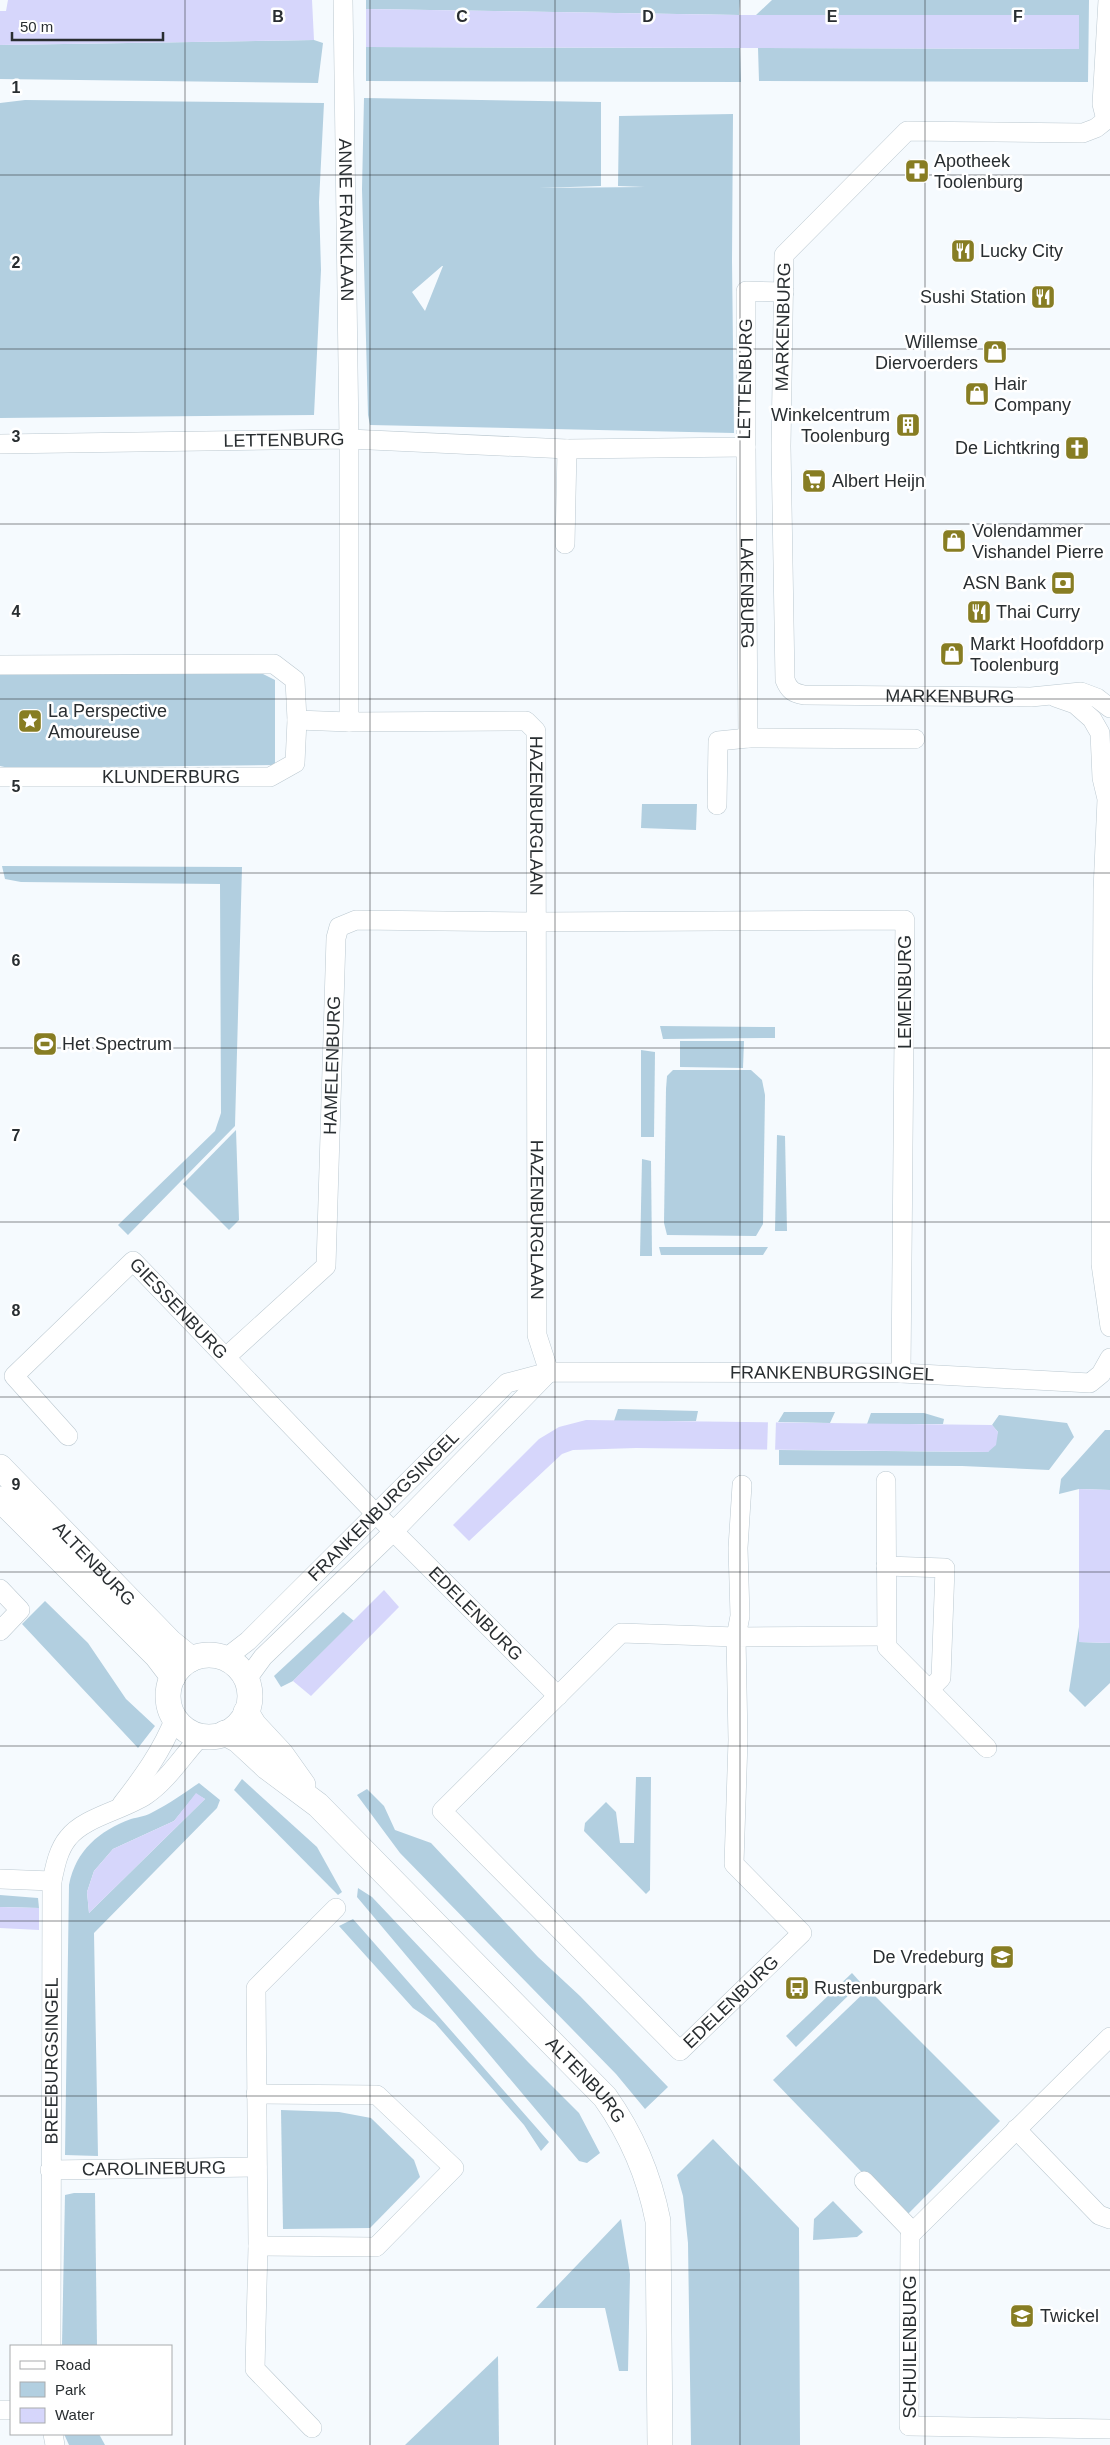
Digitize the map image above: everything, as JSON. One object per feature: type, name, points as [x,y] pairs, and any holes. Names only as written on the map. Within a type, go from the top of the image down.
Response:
[{"type":"main road","name":"ALTENBURG","points":[[0,1466],[170,1642],[191,1659]]},
{"type":"main road","name":"ALTENBURG","points":[[0,1500],[148,1648],[173,1677]]},
{"type":"main road","points":[[203,1655],[226,1658],[236,1665],[247,1679],[250,1694],[246,1712],[238,1724],[213,1735],[186,1729],[175,1718],[168,1699],[173,1677],[191,1659],[203,1655]]},
{"type":"main road","name":"ALTENBURG","points":[[246,1712],[254,1725],[281,1754],[318,1806]]},
{"type":"main road","name":"ALTENBURG","points":[[213,1735],[238,1740],[267,1767],[318,1806],[605,2097],[624,2123],[639,2155],[652,2191],[658,2220],[660,2445]]},
{"type":"street","name":"ANNE FRANKLAAN","points":[[343,0],[349,440]]},
{"type":"street","points":[[1109,6],[1102,95],[1109,121]]},
{"type":"street","name":"MARKENBURG","points":[[1109,121],[1083,133],[907,131],[784,254],[781,446],[785,680],[789,689],[804,695],[1054,696],[1081,692],[1109,705]]},
{"type":"street","name":"LETTENBURG","points":[[0,444],[349,440],[567,449],[746,447],[746,291],[784,292]]},
{"type":"street","points":[[297,720],[348,722],[349,440]]},
{"type":"street","name":"LAKENBURG","points":[[746,447],[748,738]]},
{"type":"street","points":[[565,544],[567,449]]},
{"type":"street","name":"KLUNDERBURG","points":[[0,665],[274,664],[295,680],[297,720],[295,763],[270,777],[0,777]]},
{"type":"street","name":"MARKENBURG","points":[[1054,696],[1075,704],[1092,718]]},
{"type":"street","points":[[1109,705],[1092,718],[1100,733],[1102,778],[1109,796],[1103,890],[1101,1264],[1110,1327]]},
{"type":"street","name":"HAZENBURGLAAN","points":[[348,722],[526,720],[536,731],[537,1335],[549,1372]]},
{"type":"street","points":[[717,806],[718,741],[748,738],[915,738]]},
{"type":"street","name":"HAMELENBURG","points":[[226,1357],[326,1266],[336,938],[339,927],[356,920],[536,922]]},
{"type":"street","name":"LEMENBURG","points":[[536,922],[905,920],[901,1373]]},
{"type":"street","name":"GIESSENBURG","points":[[68,1436],[14,1376],[133,1261],[394,1531]]},
{"type":"street","name":"FRANKENBURGSINGEL","points":[[226,1658],[248,1641],[507,1383],[549,1372],[901,1373],[1074,1384],[1090,1383],[1107,1371]]},
{"type":"street","name":"FRANKENBURGSINGEL","points":[[247,1679],[264,1657],[394,1531],[549,1372]]},
{"type":"street","points":[[886,1481],[887,1647],[987,1748]]},
{"type":"street","name":"EDELENBURG","points":[[742,1485],[738,1548],[740,1616],[736,1637],[738,1740],[734,1864],[802,1933],[680,2051],[442,1811],[621,1633],[736,1637],[886,1636]]},
{"type":"street","name":"EDELENBURG","points":[[394,1531],[558,1696]]},
{"type":"street","points":[[886,1566],[945,1568],[941,1678],[930,1690]]},
{"type":"street","points":[[0,1589],[20,1610],[0,1630]]},
{"type":"street","name":"BREEBURGSINGEL","points":[[118,1809],[152,1765],[164,1745],[175,1718]]},
{"type":"street","name":"BREEBURGSINGEL","points":[[51,2345],[52,1881],[58,1854],[68,1838],[85,1825],[146,1795],[213,1735]]},
{"type":"street","points":[[0,1879],[52,1881]]},
{"type":"street","points":[[312,2428],[255,2369],[258,2246],[256,1988],[336,1908]]},
{"type":"street","points":[[864,2181],[913,2232],[1110,2037]]},
{"type":"street","points":[[256,2094],[377,2095],[454,2168],[376,2247],[258,2246]]},
{"type":"street","points":[[1016,2129],[1098,2215],[1110,2219]]},
{"type":"street","name":"CAROLINEBURG","points":[[50,2170],[257,2167]]},
{"type":"street","name":"SCHUILENBURG","points":[[913,2232],[910,2235],[909,2426],[1008,2437],[1110,2429]]},
{"type":"green space","points":[[366,0],[740,0],[739,15],[366,9]]},
{"type":"green space","points":[[772,0],[1089,0],[1088,82],[759,81],[758,48],[1079,49],[1079,15],[756,15]]},
{"type":"green space","points":[[314,40],[323,43],[318,83],[0,79],[0,45]]},
{"type":"green space","points":[[366,47],[740,48],[741,82],[366,81]]},
{"type":"green space","points":[[364,98],[601,102],[601,186],[539,188],[645,187],[618,186],[619,116],[733,114],[734,433],[370,425],[368,415],[362,189]],"holes":[[[443,266],[425,311],[412,292]]]},
{"type":"green space","points":[[25,100],[324,103],[319,202],[321,270],[314,415],[0,418],[0,103]]},
{"type":"green space","points":[[0,671],[261,673],[275,680],[275,765],[9,768],[0,766]]},
{"type":"green space","points":[[642,804],[697,804],[696,830],[641,828]]},
{"type":"green space","points":[[2,866],[242,867],[235,1126],[128,1235],[118,1225],[215,1131],[221,1113],[220,884],[21,882],[5,879]]},
{"type":"green space","points":[[660,1026],[775,1027],[775,1038],[663,1039]]},
{"type":"green space","points":[[680,1041],[744,1041],[743,1068],[680,1067]]},
{"type":"green space","points":[[641,1050],[655,1052],[654,1137],[641,1137]]},
{"type":"green space","points":[[673,1070],[751,1070],[762,1080],[765,1095],[763,1224],[756,1236],[667,1235],[664,1223],[666,1089],[667,1076]]},
{"type":"green space","points":[[236,1130],[239,1220],[229,1230],[183,1184]]},
{"type":"green space","points":[[777,1135],[785,1136],[787,1231],[775,1231]]},
{"type":"green space","points":[[642,1159],[651,1161],[652,1256],[640,1256]]},
{"type":"green space","points":[[659,1247],[768,1247],[763,1255],[661,1255]]},
{"type":"green space","points":[[618,1409],[698,1411],[696,1421],[614,1421]]},
{"type":"green space","points":[[784,1412],[835,1412],[830,1423],[778,1422]]},
{"type":"green space","points":[[871,1413],[924,1413],[944,1419],[943,1424],[867,1424]]},
{"type":"green space","points":[[999,1415],[1067,1423],[1074,1437],[1049,1470],[962,1466],[779,1465],[779,1450],[988,1452],[998,1432],[992,1425]]},
{"type":"green space","points":[[1105,1430],[1110,1430],[1110,1490],[1079,1489],[1059,1494],[1061,1479]]},
{"type":"green space","points":[[45,1601],[88,1643],[126,1699],[155,1726],[138,1748],[22,1624]]},
{"type":"green space","points":[[343,1612],[354,1621],[293,1681],[281,1687],[274,1676]]},
{"type":"green space","points":[[1079,1627],[1079,1642],[1110,1643],[1110,1683],[1085,1707],[1069,1691]]},
{"type":"green space","points":[[636,1777],[651,1777],[650,1890],[646,1894],[584,1831],[585,1823],[606,1802],[616,1812],[620,1843],[634,1843]]},
{"type":"green space","points":[[242,1779],[317,1847],[342,1892],[338,1895],[234,1790]]},
{"type":"green space","points":[[199,1783],[220,1800],[217,1808],[94,1933],[98,2156],[65,2155],[69,1885],[72,1873],[83,1852],[99,1836],[119,1824],[151,1813]],"holes":[[[196,1794],[205,1799],[89,1913],[87,1892],[94,1871],[113,1849],[174,1821]]]},
{"type":"green space","points":[[367,1789],[384,1806],[395,1830],[431,1843],[538,1957],[580,1996],[668,2087],[645,2109],[616,2074],[400,1853],[357,1795]]},
{"type":"green space","points":[[358,1888],[372,1897],[528,2062],[579,2113],[600,2153],[587,2163],[579,2161],[357,1897]]},
{"type":"green space","points":[[0,1895],[38,1898],[39,1908],[0,1907]]},
{"type":"green space","points":[[353,1919],[549,2142],[541,2151],[524,2125],[435,2023],[413,2008],[339,1926]]},
{"type":"green space","points":[[852,1973],[861,1983],[796,2047],[786,2036]]},
{"type":"green space","points":[[868,1989],[1000,2121],[905,2217],[773,2080]]},
{"type":"green space","points":[[281,2110],[339,2112],[371,2118],[414,2160],[420,2177],[370,2228],[283,2229]]},
{"type":"green space","points":[[713,2139],[799,2228],[800,2445],[691,2445],[688,2243],[683,2196],[677,2175]]},
{"type":"green space","points":[[95,2193],[97,2345],[62,2345],[65,2195]]},
{"type":"green space","points":[[833,2201],[863,2232],[857,2237],[813,2240],[814,2219]]},
{"type":"green space","points":[[621,2219],[630,2274],[628,2371],[619,2371],[605,2308],[536,2308]]},
{"type":"green space","points":[[498,2356],[499,2445],[405,2445]]},
{"type":"green space","points":[[64,2435],[100,2435],[105,2445],[69,2445]]},
{"type":"water","points":[[8,0],[312,0],[314,40],[0,45],[0,11],[6,11]]},
{"type":"water","points":[[366,9],[739,15],[1079,15],[1079,49],[366,47]]},
{"type":"water","points":[[586,1420],[992,1425],[998,1432],[996,1445],[988,1452],[636,1448],[573,1450],[562,1454],[469,1541],[453,1525],[539,1439],[559,1427]]},
{"type":"water","points":[[1079,1489],[1110,1490],[1110,1643],[1079,1642]]},
{"type":"water","points":[[384,1590],[399,1607],[311,1696],[293,1681]]},
{"type":"water","points":[[196,1793],[205,1799],[89,1913],[87,1892],[94,1871],[113,1849],[174,1821]]},
{"type":"water","points":[[0,1907],[39,1908],[39,1930],[0,1928]]},
{"type":"pier","points":[[768,1420],[776,1420],[775,1452],[767,1452]]},
{"type":"place","name":"Apotheek Toolenburg","points":[[917,171]]},
{"type":"place","name":"Lucky City","points":[[963,251]]},
{"type":"place","name":"Sushi Station","points":[[1043,297]]},
{"type":"place","name":"Willemse Diervoerders","points":[[995,352]]},
{"type":"place","name":"Hair Company","points":[[977,394]]},
{"type":"place","name":"Winkelcentrum Toolenburg","points":[[908,425]]},
{"type":"place","name":"De Lichtkring","points":[[1077,448]]},
{"type":"place","name":"Albert Heijn","points":[[814,481]]},
{"type":"place","name":"Volendammer Vishandel Pierre","points":[[954,541]]},
{"type":"place","name":"ASN Bank","points":[[1063,583]]},
{"type":"place","name":"Thai Curry","points":[[979,612]]},
{"type":"place","name":"Markt Hoofddorp Toolenburg","points":[[952,654]]},
{"type":"place","name":"La Perspective Amoureuse","points":[[30,721]]},
{"type":"place","name":"Het Spectrum","points":[[45,1044]]},
{"type":"place","name":"De Vredeburg","points":[[1002,1957]]},
{"type":"place","name":"Rustenburgpark","points":[[797,1988]]},
{"type":"place","name":"Twickel","points":[[1022,2316]]}]
